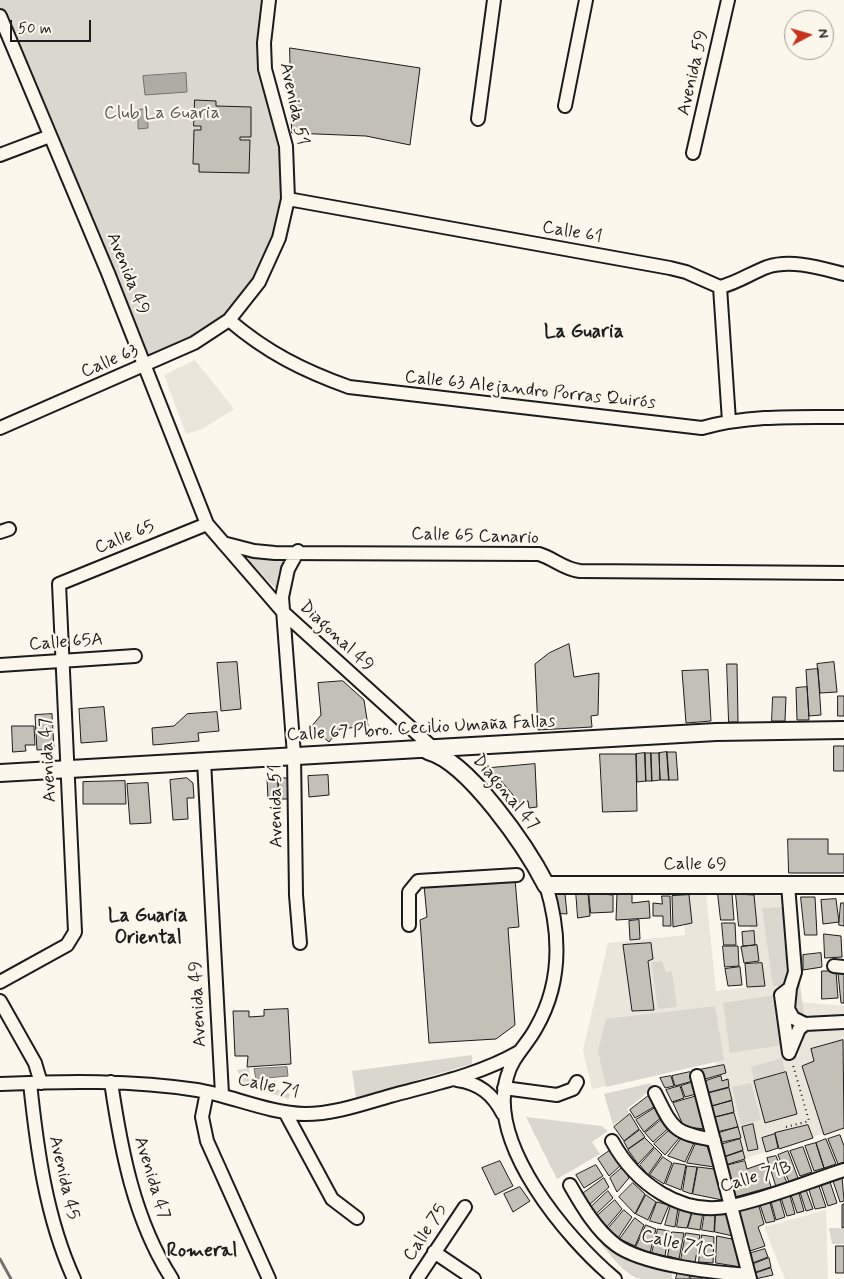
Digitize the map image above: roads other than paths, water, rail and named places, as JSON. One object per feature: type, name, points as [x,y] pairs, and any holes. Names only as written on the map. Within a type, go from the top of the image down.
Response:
[{"type":"main road","name":"Calle 67 Pbro. Cecilio Umaña Fallas","points":[[0,773],[716,732],[844,730]]},
{"type":"main road","points":[[464,773],[459,766],[458,757],[474,746]]},
{"type":"main road","name":"Diagonal 47","points":[[416,749],[447,758],[464,773],[511,828],[533,859],[546,885]]},
{"type":"main road","name":"Calle 69","points":[[546,885],[844,885]]},
{"type":"street","name":"Avenida 51","points":[[229,320],[259,282],[271,258],[283,224],[288,199],[286,146],[265,69],[264,43],[269,0]]},
{"type":"street","points":[[478,119],[494,0]]},
{"type":"street","points":[[565,106],[586,0]]},
{"type":"street","name":"Avenida 59","points":[[694,153],[728,0]]},
{"type":"street","name":"Avenida 49","points":[[0,16],[145,366],[207,524],[223,543]]},
{"type":"street","points":[[0,155],[50,136]]},
{"type":"street","name":"Calle 61","points":[[288,199],[670,268],[686,272],[720,287]]},
{"type":"street","points":[[729,420],[720,287],[768,267],[787,264],[811,265],[844,274]]},
{"type":"street","name":"Calle 63","points":[[1,425],[145,366],[194,343],[229,320]]},
{"type":"street","name":"Calle 63 Alejandro Porras Quirós","points":[[229,320],[251,339],[306,372],[350,387],[702,428],[729,420],[767,417],[844,417]]},
{"type":"street","name":"Calle 65","points":[[58,587],[61,582],[207,524]]},
{"type":"street","name":"Calle 65 Canario","points":[[223,543],[262,552],[539,554],[566,569],[580,571],[844,573]]},
{"type":"street","name":"Diagonal 49","points":[[223,543],[284,613],[433,748]]},
{"type":"street","name":"Avenida 51","points":[[298,551],[288,570],[284,584],[284,613],[294,755],[296,895],[300,943]]},
{"type":"street","name":"Avenida 47","points":[[0,982],[67,945],[76,932],[58,587]]},
{"type":"street","name":"Calle 65A","points":[[0,665],[135,656]]},
{"type":"street","name":"Avenida 49","points":[[204,761],[222,1094]]},
{"type":"street","points":[[410,925],[408,892],[418,881],[517,875]]},
{"type":"street","points":[[504,1116],[504,1088],[507,1075],[519,1052],[536,1030],[548,1005],[555,978],[556,928],[546,885]]},
{"type":"street","points":[[788,885],[795,972],[790,988],[788,1009],[793,1018],[804,1024],[844,1022]]},
{"type":"street","points":[[790,988],[780,995],[789,1053],[799,1029],[804,1024]]},
{"type":"street","name":"Avenida 45","points":[[0,1001],[35,1063],[37,1148],[50,1211],[74,1279]]},
{"type":"street","name":"Calle 71","points":[[0,1084],[112,1082],[152,1084],[222,1094],[285,1112],[326,1112],[452,1079],[486,1068],[519,1052]]},
{"type":"street","points":[[697,1076],[750,1277]]},
{"type":"street","points":[[452,1079],[469,1082],[484,1089],[496,1102],[504,1116],[512,1144],[546,1204],[575,1240],[615,1279]]},
{"type":"street","name":"Avenida 47","points":[[112,1082],[120,1146],[138,1209],[172,1279]]},
{"type":"street","points":[[504,1088],[557,1094],[573,1090],[577,1082]]},
{"type":"street","points":[[207,1092],[202,1117],[207,1141],[269,1279]]},
{"type":"street","points":[[655,1093],[670,1122],[677,1130],[689,1136],[714,1140]]},
{"type":"street","points":[[285,1112],[332,1200],[357,1218]]},
{"type":"street","name":"Calle 71B","points":[[612,1141],[632,1172],[660,1194],[694,1206],[730,1206],[844,1170]]},
{"type":"street","name":"Calle 71C","points":[[570,1185],[585,1213],[616,1245],[659,1262],[750,1277]]},
{"type":"street","name":"Calle 75","points":[[417,1279],[464,1207]]},
{"type":"street","points":[[434,1252],[474,1279]]},
{"type":"waterway","points":[[0,1259],[11,1279]]},
{"type":"district","name":"La Guaria","points":[[584,333]]},
{"type":"district","name":"La Guaria Oriental","points":[[148,928]]},
{"type":"district","name":"Romeral","points":[[202,1252]]},
{"type":"park label","name":"Club La Guaria","points":[[162,114]]}]
